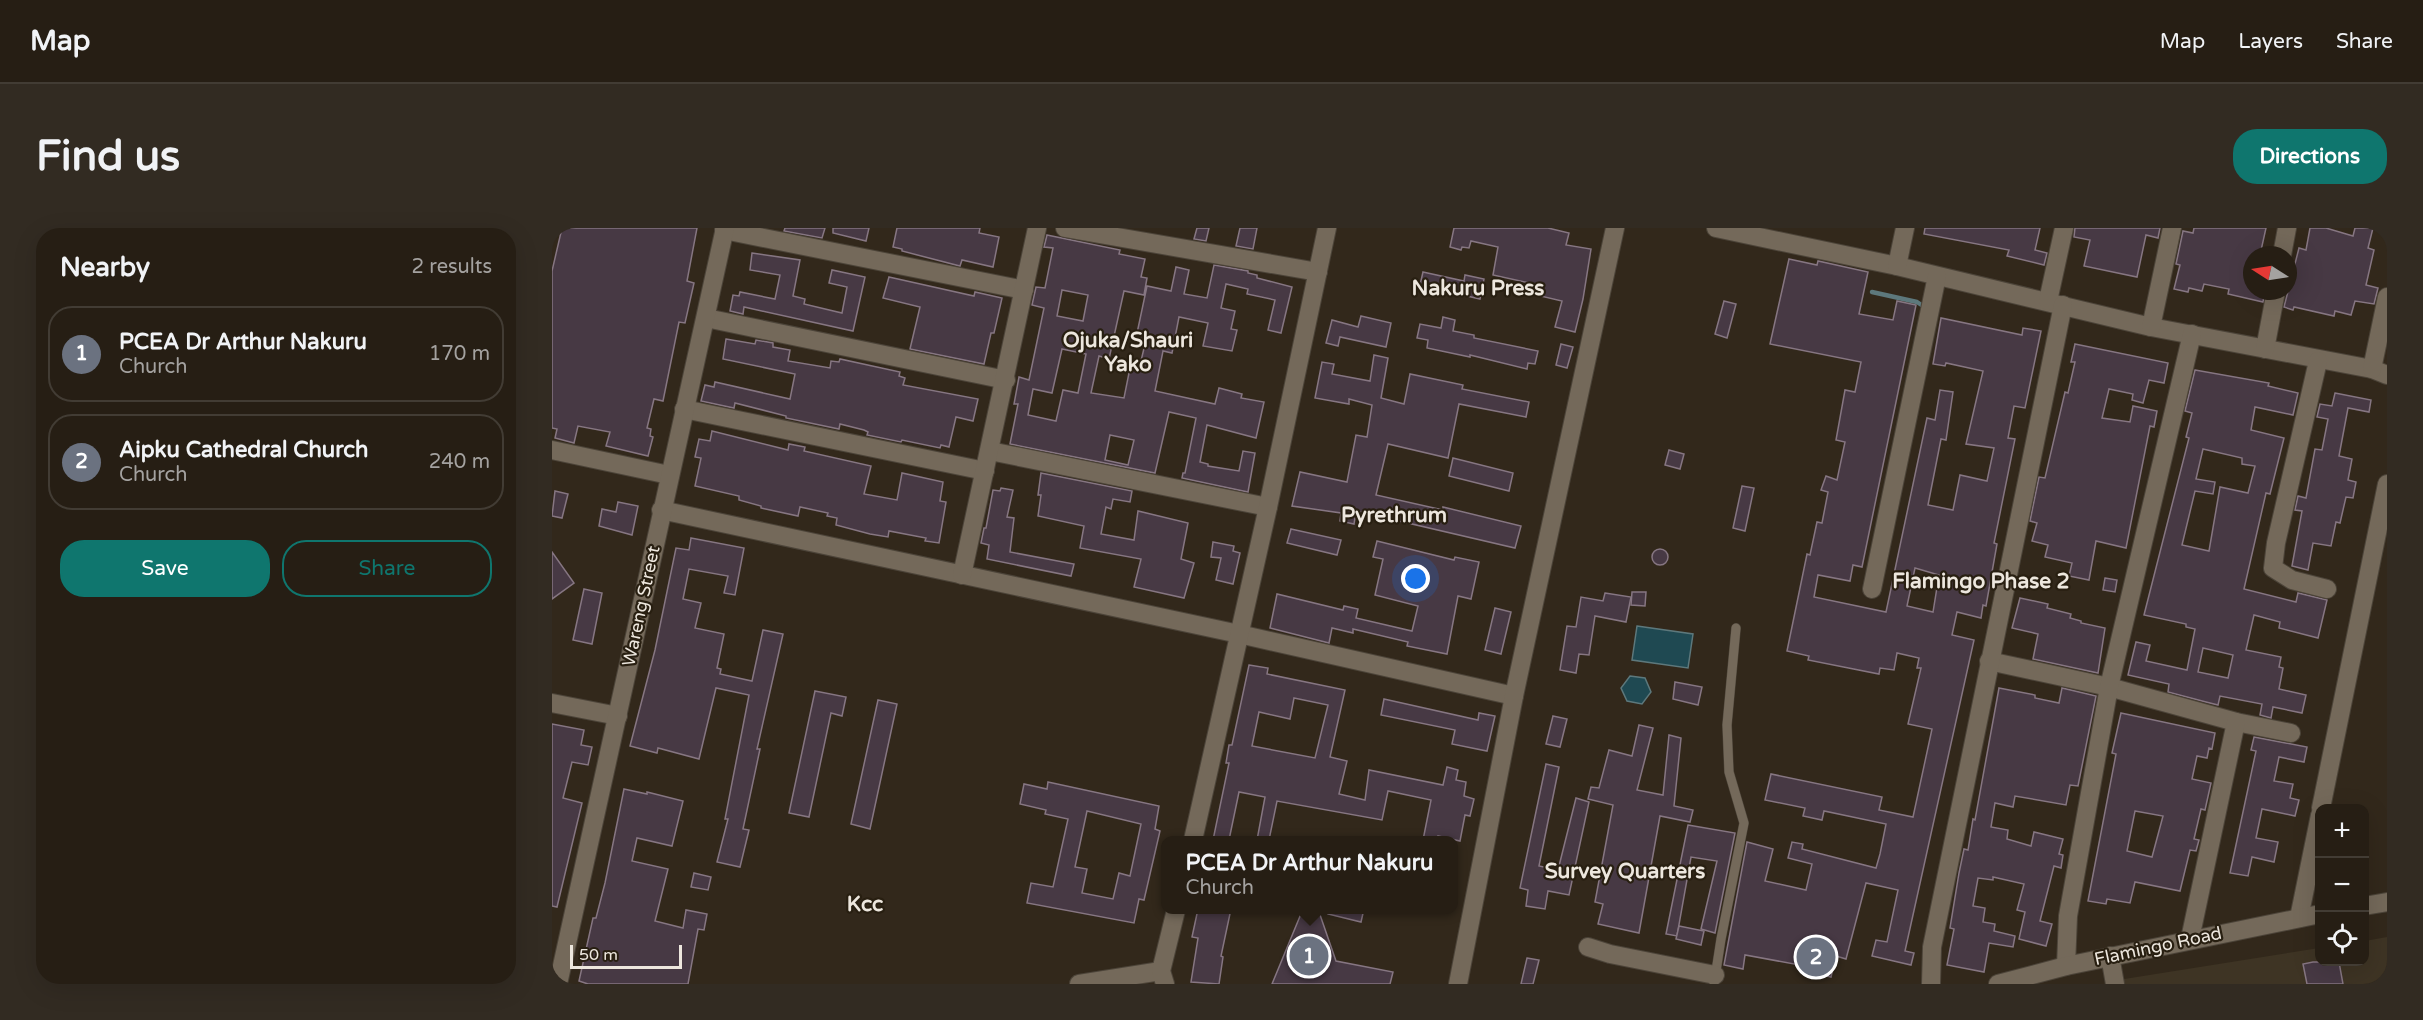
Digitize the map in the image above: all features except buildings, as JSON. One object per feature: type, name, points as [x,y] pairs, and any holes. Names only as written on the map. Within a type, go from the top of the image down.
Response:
[{"type":"street","points":[[962,575],[1006,380],[1037,228]]},
{"type":"street","points":[[1065,228],[1318,272]]},
{"type":"street","points":[[1194,836],[1268,507],[1327,228]]},
{"type":"street","points":[[1458,984],[1514,696],[1615,228]]},
{"type":"street","points":[[1716,228],[1897,266],[2151,327],[2379,372],[2387,297]]},
{"type":"street","points":[[1897,266],[1905,228]]},
{"type":"street","points":[[1931,984],[1932,947],[1989,661],[2055,303],[2064,228]]},
{"type":"street","points":[[2151,327],[2172,228]]},
{"type":"street","points":[[2284,246],[2288,228]]},
{"type":"street","points":[[724,229],[1024,290]]},
{"type":"street","name":"Wareng Street","points":[[558,984],[724,229]]},
{"type":"street","points":[[1872,589],[1937,276]]},
{"type":"street","points":[[2265,349],[2274,300]]},
{"type":"street","points":[[706,318],[1006,380]]},
{"type":"street","points":[[2066,966],[2068,916],[2109,687],[2192,334]]},
{"type":"street","points":[[2318,360],[2276,543],[2273,568],[2292,580],[2327,589]]},
{"type":"street","points":[[684,408],[985,471]]},
{"type":"street","points":[[552,450],[669,475]]},
{"type":"street","points":[[990,452],[1268,507]]},
{"type":"street","points":[[2322,804],[2387,484]]},
{"type":"street","points":[[661,510],[1239,634],[1514,696]]},
{"type":"street","points":[[1989,661],[2109,687],[2236,722],[2291,732]]},
{"type":"street","points":[[552,703],[618,716]]},
{"type":"street","points":[[2190,939],[2236,722]]},
{"type":"street","points":[[2298,918],[2315,835]]},
{"type":"street","points":[[2369,905],[2387,902]]},
{"type":"street","points":[[1079,984],[1163,977],[1175,914]]},
{"type":"street","name":"Flamingo Road","points":[[1998,984],[2110,956],[2315,915]]},
{"type":"street","points":[[1588,947],[1715,980]]},
{"type":"street","points":[[2110,956],[2115,984]]},
{"type":"lane","points":[[1715,980],[1744,823],[1729,772],[1727,725],[1736,628]]},
{"type":"shaded area","points":[[2387,937],[2387,984],[2118,984],[2118,980],[2315,949],[2315,966],[2369,966],[2369,940]]},
{"type":"water","points":[[1637,626],[1693,634],[1688,668],[1632,660]]},
{"type":"water","points":[[1630,676],[1645,678],[1651,692],[1642,704],[1627,701],[1621,688]]},
{"type":"waterway","points":[[1872,292],[1917,302],[1926,308]]},
{"type":"place","name":"PCEA Dr Arthur Nakuru","points":[[1309,956]]},
{"type":"place","name":"Aipku Cathedral Church","points":[[1816,957]]},
{"type":"district","name":"Nakuru Press","points":[[1478,288]]},
{"type":"district","name":"Ojuka/Shauri Yako","points":[[1128,352]]},
{"type":"district","name":"Pyrethrum","points":[[1394,515]]},
{"type":"district","name":"Flamingo Phase 2","points":[[1981,581]]},
{"type":"district","name":"Survey Quarters","points":[[1625,871]]},
{"type":"district","name":"Kcc","points":[[865,904]]}]
